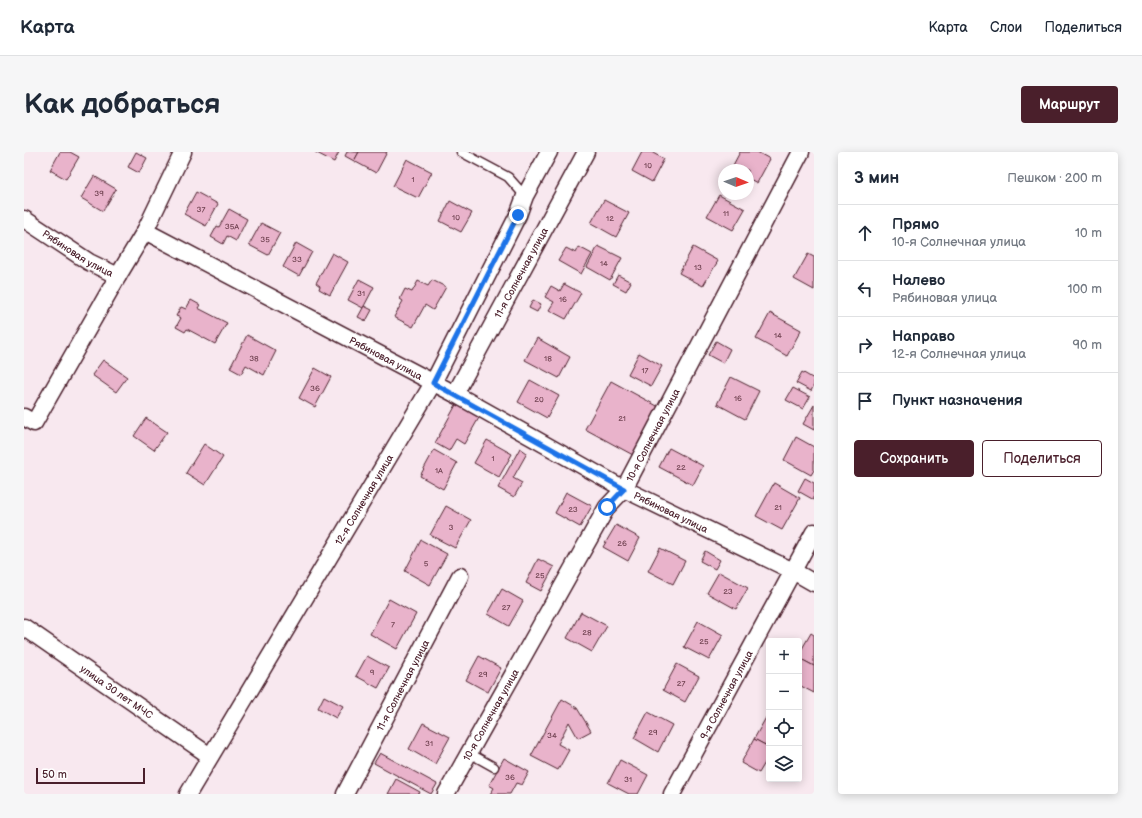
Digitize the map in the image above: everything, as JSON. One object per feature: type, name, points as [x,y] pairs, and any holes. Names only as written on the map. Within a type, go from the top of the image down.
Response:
[{"type":"street","points":[[145,231],[183,152]]},
{"type":"street","name":"12-я Солнечная улица","points":[[188,794],[433,383],[518,215],[524,196],[549,152]]},
{"type":"street","name":"11-я Солнечная улица","points":[[455,394],[586,152]]},
{"type":"street","name":"10-я Солнечная улица","points":[[446,794],[607,507],[624,489],[801,152]]},
{"type":"street","name":"Рябиновая улица","points":[[24,219],[89,262],[118,276],[145,231],[455,394],[624,489],[793,571],[814,583]]},
{"type":"street","points":[[29,420],[118,276]]},
{"type":"street","name":"9-я Солнечная улица","points":[[672,794],[814,532]]},
{"type":"street","name":"11-я Солнечная улица","points":[[345,794],[460,576]]},
{"type":"street","name":"улица 30 лет МЧС","points":[[24,627],[210,756]]},
{"type":"lane","points":[[462,152],[508,178],[524,196]]},
{"type":"lane","points":[[469,753],[494,767]]},
{"type":"building","points":[[60,152],[70,152],[79,157],[66,179],[50,170]]},
{"type":"building","points":[[136,152],[147,158],[139,173],[128,167]]},
{"type":"building","points":[[315,152],[339,152],[334,162]]},
{"type":"building","points":[[347,152],[359,152],[354,161],[345,156]]},
{"type":"building","points":[[359,152],[387,152],[376,173],[354,161]]},
{"type":"building","points":[[642,152],[651,152],[664,159],[652,182],[632,171]]},
{"type":"building","points":[[740,152],[757,152],[770,159],[757,183],[754,181],[754,164],[734,164]]},
{"type":"building","points":[[407,159],[432,172],[418,198],[393,186]]},
{"type":"building","points":[[94,176],[116,189],[103,211],[81,198]]},
{"type":"building","points":[[196,192],[218,204],[206,226],[184,214]]},
{"type":"building","points":[[718,197],[718,200],[728,200],[745,209],[733,230],[707,216]]},
{"type":"building","points":[[604,200],[629,213],[616,237],[591,223]]},
{"type":"building","points":[[450,201],[472,213],[461,232],[440,221]]},
{"type":"building","points":[[229,209],[247,219],[236,241],[227,236],[223,244],[211,237],[217,226],[219,227]]},
{"type":"building","points":[[261,223],[280,233],[268,255],[249,245]]},
{"type":"building","points":[[296,243],[312,252],[299,276],[283,267]]},
{"type":"building","points":[[598,246],[622,258],[610,280],[587,267]]},
{"type":"building","points":[[579,247],[592,254],[581,274],[558,261],[566,248],[576,253]]},
{"type":"building","points":[[693,247],[718,261],[703,286],[679,273]]},
{"type":"building","points":[[332,253],[348,262],[330,295],[319,289],[320,286],[316,283]]},
{"type":"building","points":[[808,254],[814,257],[814,290],[794,279]]},
{"type":"building","points":[[618,275],[631,282],[626,291],[613,284]]},
{"type":"building","points":[[359,279],[374,287],[363,308],[348,300]]},
{"type":"building","points":[[432,280],[446,287],[433,310],[425,305],[413,327],[394,317],[403,301],[400,299],[405,289],[412,292],[418,281],[428,286]]},
{"type":"building","points":[[564,284],[581,293],[566,319],[549,310],[554,302],[545,297],[551,286],[560,291]]},
{"type":"building","points":[[191,300],[200,305],[198,308],[227,323],[215,344],[187,329],[185,332],[176,327],[181,318],[176,316],[181,307],[186,309]]},
{"type":"building","points":[[533,300],[541,304],[537,312],[529,308]]},
{"type":"building","points":[[364,306],[372,310],[366,321],[358,317]]},
{"type":"building","points":[[770,313],[801,330],[787,356],[756,339]]},
{"type":"building","points":[[247,335],[276,351],[264,375],[246,365],[241,374],[230,368]]},
{"type":"building","points":[[537,338],[570,357],[559,378],[525,360]]},
{"type":"building","points":[[716,341],[730,349],[723,363],[708,355]]},
{"type":"building","points":[[639,353],[662,366],[651,386],[628,374]]},
{"type":"building","points":[[103,360],[127,377],[116,392],[92,375]]},
{"type":"building","points":[[315,368],[331,377],[315,407],[299,398]]},
{"type":"building","points":[[802,372],[814,379],[814,385],[811,391],[796,383]]},
{"type":"building","points":[[731,377],[759,391],[745,419],[717,404]]},
{"type":"building","points":[[530,380],[559,396],[547,418],[518,402]]},
{"type":"building","points":[[611,381],[659,407],[633,455],[585,429]]},
{"type":"building","points":[[793,388],[810,397],[803,409],[786,400]]},
{"type":"building","points":[[457,403],[480,416],[464,444],[456,439],[449,451],[435,443]]},
{"type":"building","points":[[814,405],[814,430],[803,424]]},
{"type":"building","points":[[146,418],[167,432],[154,450],[134,436]]},
{"type":"building","points":[[796,437],[814,447],[814,470],[811,475],[784,460]]},
{"type":"building","points":[[487,440],[512,454],[499,477],[474,463]]},
{"type":"building","points":[[204,444],[223,457],[205,485],[186,473]]},
{"type":"building","points":[[520,448],[527,453],[513,478],[522,483],[514,497],[498,488]]},
{"type":"building","points":[[669,448],[703,466],[693,485],[659,467]]},
{"type":"building","points":[[434,450],[457,463],[443,489],[420,476]]},
{"type":"building","points":[[805,478],[814,483],[814,500],[798,491]]},
{"type":"building","points":[[774,483],[800,498],[782,530],[756,516]]},
{"type":"building","points":[[566,492],[592,506],[580,527],[555,513]]},
{"type":"building","points":[[446,506],[471,520],[455,548],[430,535]]},
{"type":"building","points":[[616,525],[640,538],[628,561],[603,547]]},
{"type":"building","points":[[421,540],[447,554],[430,585],[405,571]]},
{"type":"building","points":[[660,548],[685,561],[673,584],[648,571]]},
{"type":"building","points":[[705,551],[720,560],[715,569],[700,561]]},
{"type":"building","points":[[538,559],[554,567],[541,591],[526,583]]},
{"type":"building","points":[[719,572],[748,588],[736,609],[707,593]]},
{"type":"building","points":[[502,589],[523,601],[509,626],[488,614]]},
{"type":"building","points":[[389,599],[416,614],[397,649],[370,634]]},
{"type":"building","points":[[581,612],[607,626],[592,652],[567,638]]},
{"type":"building","points":[[698,621],[723,635],[709,660],[684,647]]},
{"type":"building","points":[[811,633],[814,635],[814,666],[802,660],[802,649]]},
{"type":"building","points":[[367,656],[389,668],[378,688],[356,676]]},
{"type":"building","points":[[479,656],[501,668],[488,692],[466,680]]},
{"type":"building","points":[[802,660],[814,666],[814,693],[802,687]]},
{"type":"building","points":[[677,664],[699,676],[685,702],[663,690]]},
{"type":"building","points":[[324,696],[343,706],[336,718],[318,708]]},
{"type":"building","points":[[562,699],[577,708],[591,731],[578,738],[569,722],[558,744],[569,750],[558,770],[531,756]]},
{"type":"building","points":[[648,712],[672,725],[658,752],[634,738]]},
{"type":"building","points":[[766,718],[766,745],[754,739]]},
{"type":"building","points":[[423,723],[450,737],[435,764],[409,749]]},
{"type":"building","points":[[754,739],[766,745],[766,761],[759,773],[741,763]]},
{"type":"building","points":[[380,753],[437,784],[431,794],[374,763]]},
{"type":"building","points":[[504,758],[529,772],[522,785],[516,783],[510,794],[490,794],[494,788],[489,785]]},
{"type":"building","points":[[620,760],[648,775],[638,794],[629,794],[608,783]]},
{"type":"building","points":[[396,779],[420,792],[419,794],[388,794]]},
{"type":"route","points":[[518,215],[433,383],[624,489],[607,507]]}]
